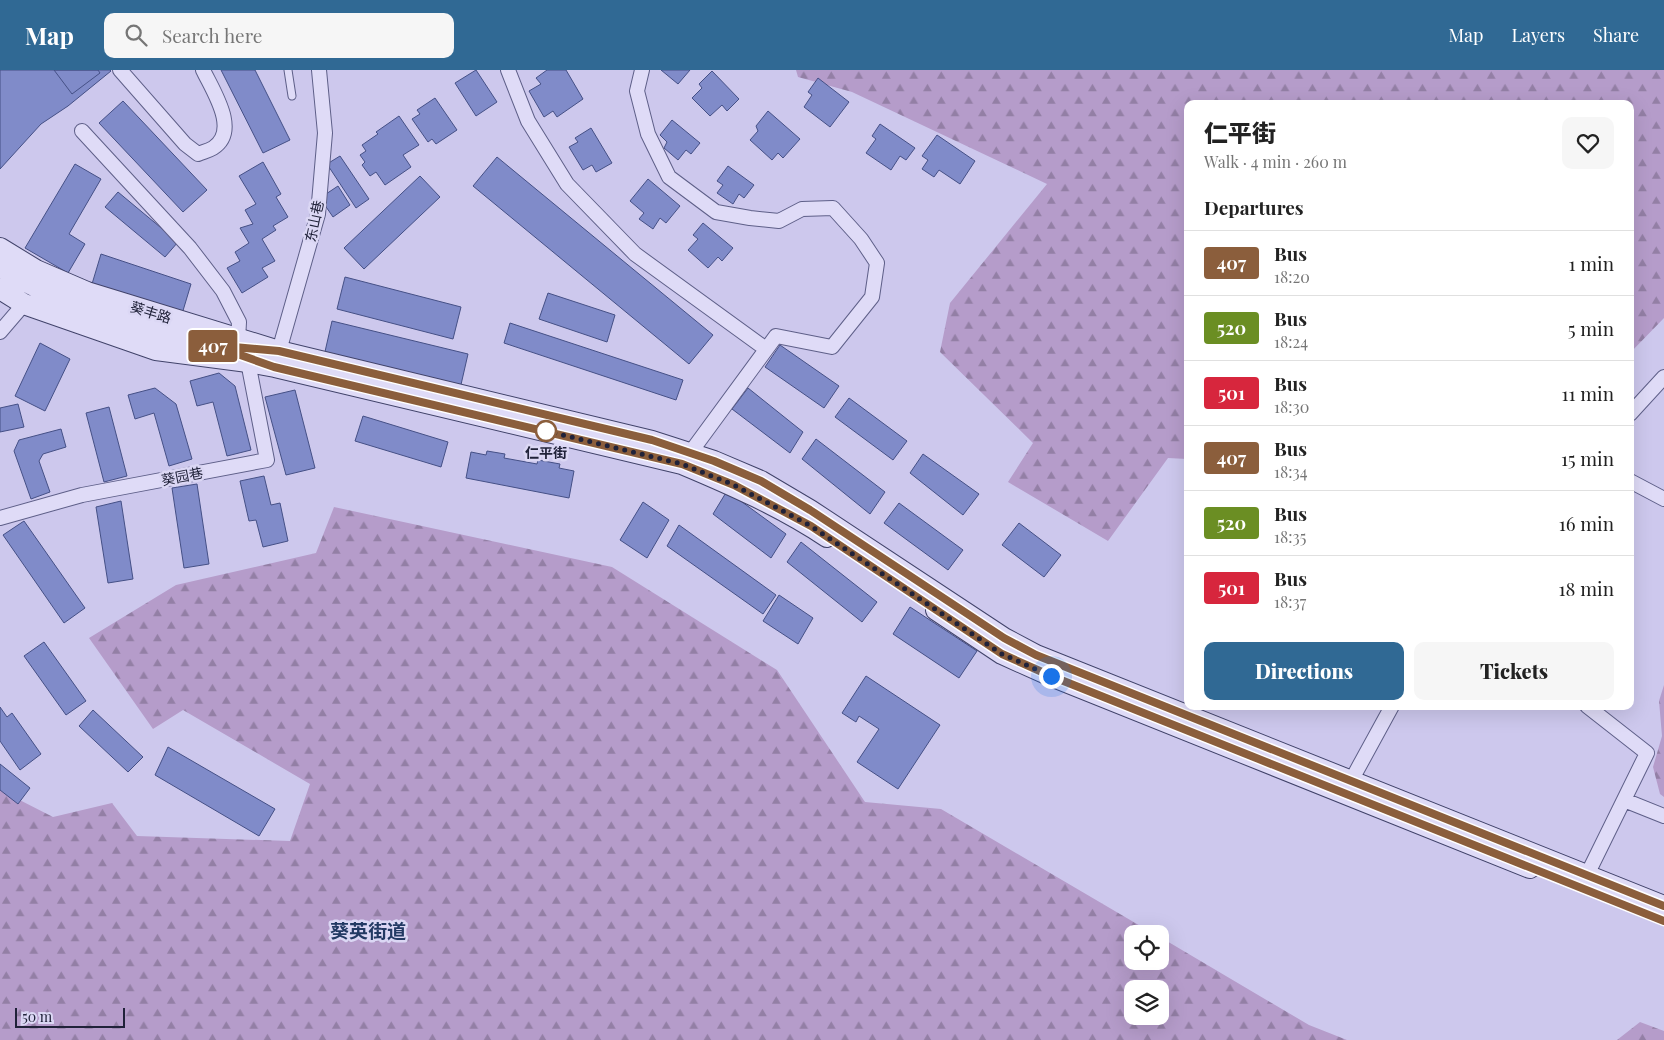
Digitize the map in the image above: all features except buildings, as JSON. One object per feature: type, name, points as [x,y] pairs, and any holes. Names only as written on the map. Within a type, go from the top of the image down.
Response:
[{"type":"main road","name":"葵丰路","points":[[0,248],[36,270],[87,292],[238,340],[277,359],[686,459],[714,461],[761,481],[810,510],[1004,638],[1036,655],[1664,906]]},
{"type":"main road","points":[[0,267],[19,279],[84,308],[145,328],[277,359]]},
{"type":"main road","name":"葵丰路","points":[[0,289],[24,304],[156,350],[248,362],[277,359]]},
{"type":"main road","name":"葵丰路","points":[[686,459],[811,526],[1002,654],[1051,676],[1664,921]]},
{"type":"street","points":[[120,70],[185,144],[198,154],[213,148],[222,138],[225,128],[222,111],[203,70]]},
{"type":"street","name":"东山巷","points":[[277,359],[318,214],[325,133],[319,70]]},
{"type":"street","points":[[508,70],[528,121],[567,184],[635,254],[766,349]]},
{"type":"street","points":[[642,70],[637,91],[648,134],[669,177],[716,212],[779,221],[802,209],[833,208],[861,239],[877,263],[872,298],[832,347],[776,336],[686,459]]},
{"type":"street","points":[[82,131],[190,248],[223,290],[239,322],[238,340]]},
{"type":"street","points":[[0,332],[24,304]]},
{"type":"street","name":"葵园巷","points":[[0,518],[82,495],[267,460],[248,362]]},
{"type":"street","points":[[1634,410],[1664,377]]},
{"type":"street","points":[[1634,482],[1664,499]]},
{"type":"street","points":[[1351,781],[1390,710]]},
{"type":"street","points":[[1587,875],[1647,753],[1592,710]]},
{"type":"street","points":[[1624,800],[1664,816]]},
{"type":"lane","points":[[288,70],[292,96]]},
{"type":"green space","points":[[796,70],[1664,70],[1664,318],[1634,349],[1634,100],[1184,100],[1184,459],[1168,458],[1108,541],[1008,482],[1033,443],[940,352],[950,303],[1047,184],[852,92],[798,77]]},
{"type":"green space","points":[[334,507],[612,567],[777,670],[865,802],[941,809],[1139,925],[1124,925],[1124,970],[1169,970],[1169,942],[1309,1025],[1347,1040],[0,1040],[0,790],[53,817],[112,803],[137,836],[290,841],[310,784],[183,710],[153,729],[89,638],[176,585],[316,553]]},
{"type":"green space","points":[[1664,685],[1664,797],[1660,794],[1653,767],[1662,736],[1659,701]]},
{"type":"green space","points":[[1640,1022],[1664,1031],[1664,1040],[1617,1040]]},
{"type":"bus line","name":"407","points":[[1664,906],[1036,655],[1004,638],[810,510],[761,481],[714,461],[652,440],[279,351],[212,345],[274,367],[682,464],[734,485],[811,526],[1002,654],[1051,676],[1664,921]]},
{"type":"place","name":"仁平街","points":[[546,431]]},
{"type":"district","name":"葵英街道","points":[[368,930]]},
{"type":"route","points":[[546,431],[682,464],[734,485],[811,526],[1002,654],[1051,676]]}]
